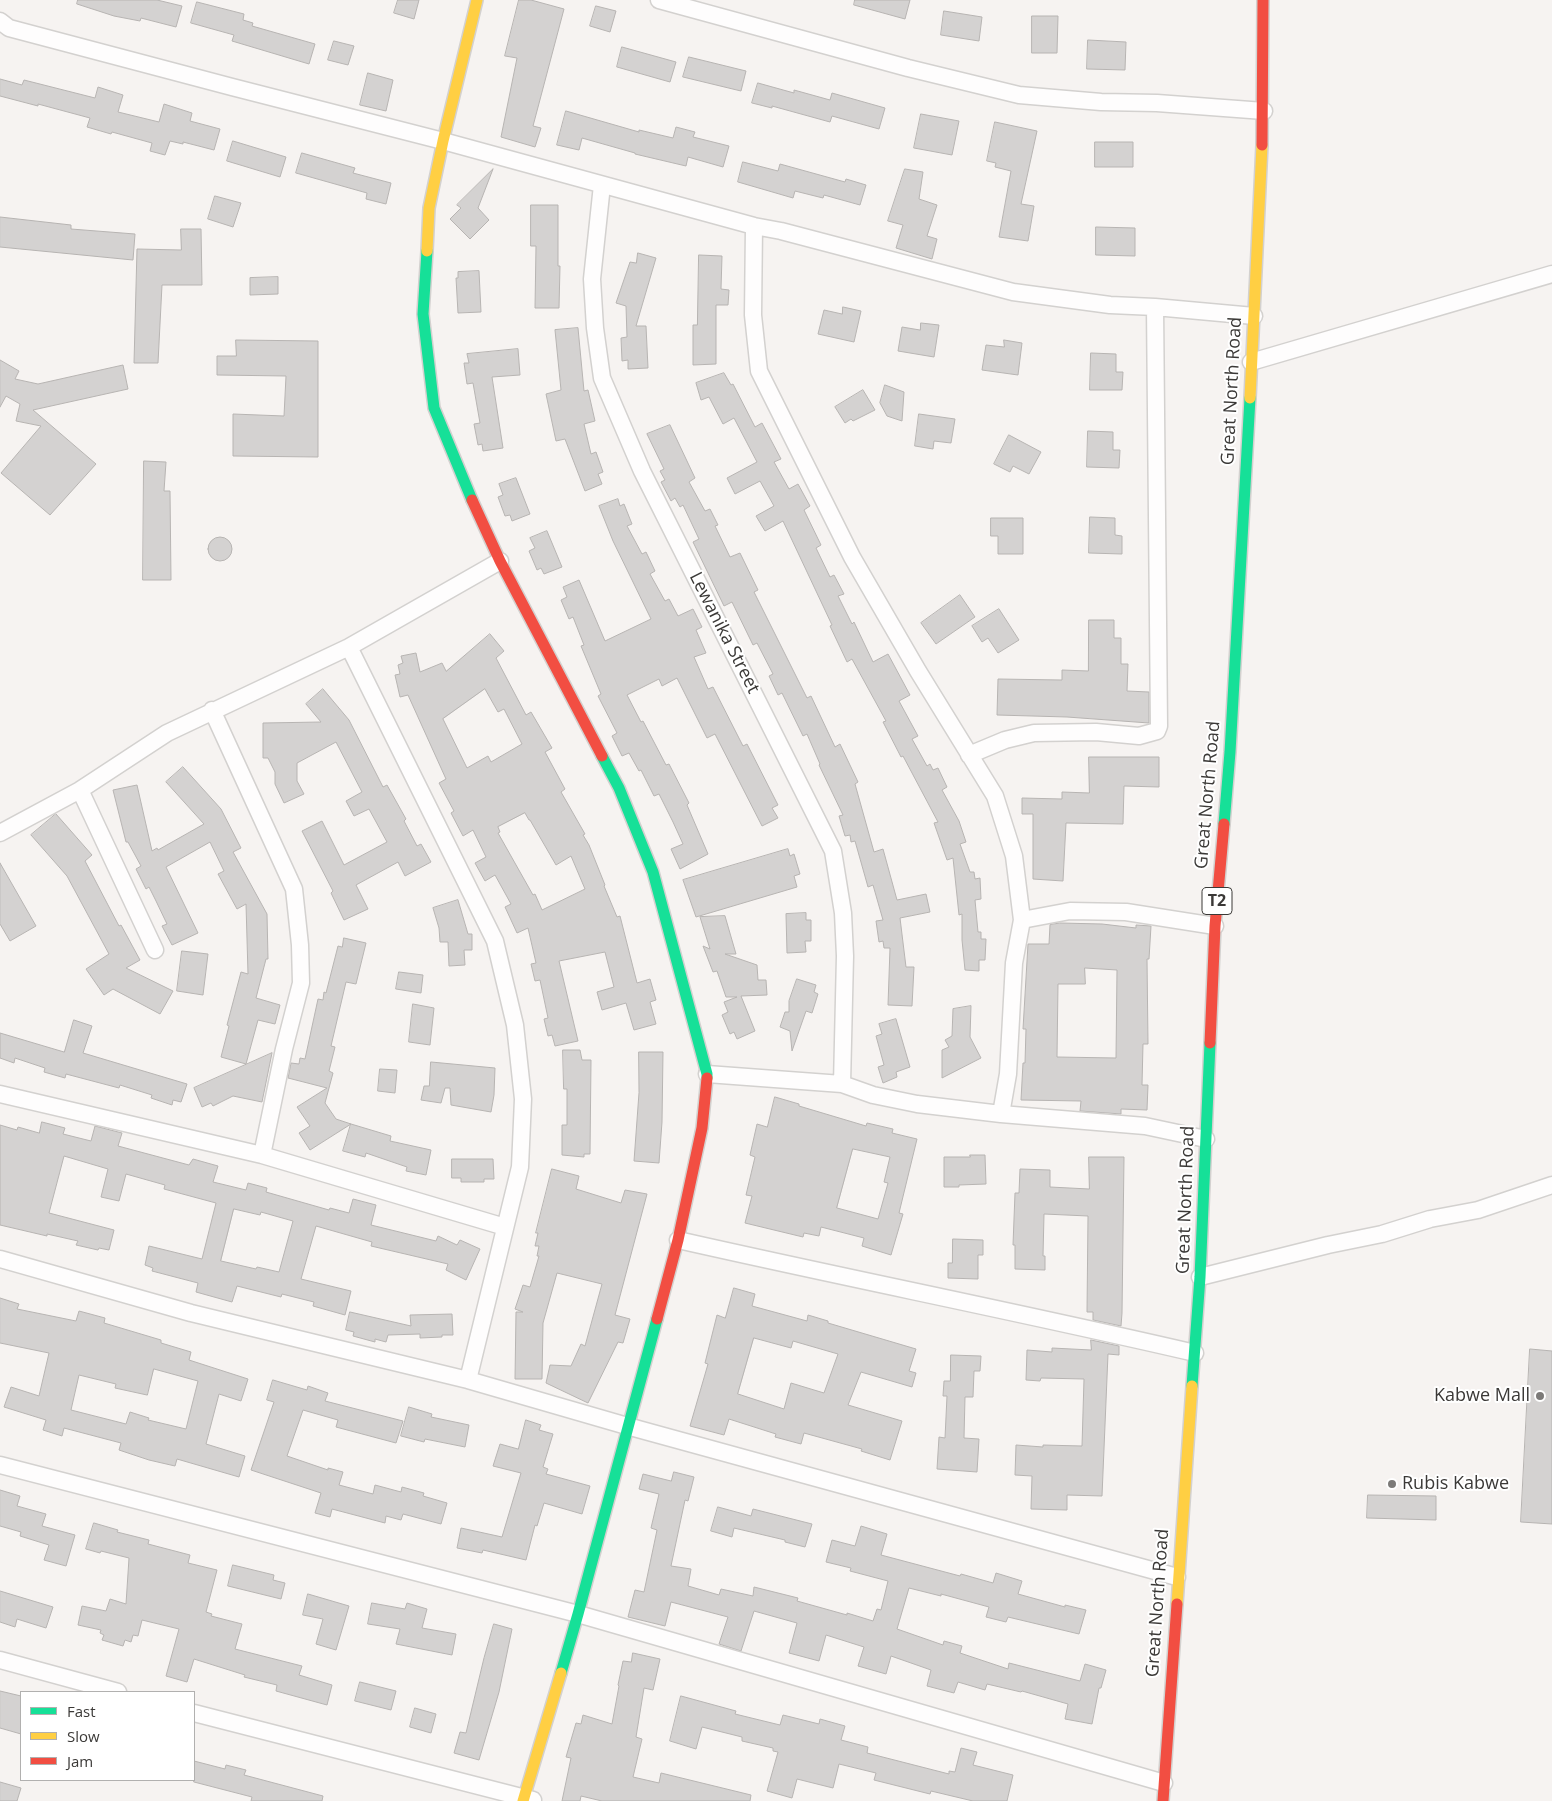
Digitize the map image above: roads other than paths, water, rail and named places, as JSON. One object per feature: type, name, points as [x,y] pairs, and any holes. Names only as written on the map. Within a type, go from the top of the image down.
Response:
[{"type":"main road","points":[[477,0],[429,208],[423,314],[434,408],[463,480],[500,561],[619,788],[653,872],[707,1074],[702,1128],[678,1240],[527,1800]]},
{"type":"main road","name":"Great North Road","points":[[1163,1801],[1177,1577],[1200,1277],[1215,926],[1230,752],[1262,171],[1264,0]]},
{"type":"street","points":[[659,0],[908,68],[1019,95],[1101,102],[1157,103],[1264,111]]},
{"type":"street","points":[[0,21],[9,28],[232,88],[443,141],[754,226],[781,231],[1013,292],[1110,305],[1254,316]]},
{"type":"street","name":"Lewanika Street","points":[[602,185],[592,278],[595,328],[602,378],[642,471],[833,851],[844,913],[845,956],[842,1084]]},
{"type":"street","points":[[754,226],[753,315],[759,371],[852,557],[995,796],[1014,856],[1022,920],[1014,963],[1008,1074],[1001,1114]]},
{"type":"street","points":[[1251,362],[1552,274]]},
{"type":"street","points":[[969,755],[1005,740],[1034,733],[1096,732],[1139,736],[1157,731],[1159,726],[1155,307]]},
{"type":"street","points":[[0,833],[80,790],[167,732],[349,647],[500,561]]},
{"type":"street","points":[[349,647],[495,941],[515,1025],[523,1099],[520,1168],[468,1380]]},
{"type":"street","points":[[212,710],[294,889],[300,945],[301,983],[284,1049],[262,1156]]},
{"type":"street","points":[[80,790],[154,950]]},
{"type":"street","points":[[1022,920],[1070,911],[1126,912],[1215,926]]},
{"type":"street","points":[[707,1074],[842,1084],[874,1095],[917,1104],[1001,1114],[1145,1126],[1206,1139]]},
{"type":"street","points":[[0,1094],[262,1156],[505,1227]]},
{"type":"street","points":[[1200,1277],[1328,1245],[1382,1234],[1430,1219],[1478,1210],[1552,1185]]},
{"type":"street","points":[[678,1240],[1112,1333],[1195,1353]]},
{"type":"street","points":[[0,1259],[191,1313],[468,1380],[627,1426],[1177,1577]]},
{"type":"street","points":[[0,1465],[578,1614],[1164,1783]]},
{"type":"street","points":[[0,1660],[114,1691]]},
{"type":"street","points":[[195,1712],[527,1800]]},
{"type":"place","name":"Kabwe Mall","points":[[1540,1396]]},
{"type":"place","name":"Rubis Kabwe","points":[[1392,1484]]}]
